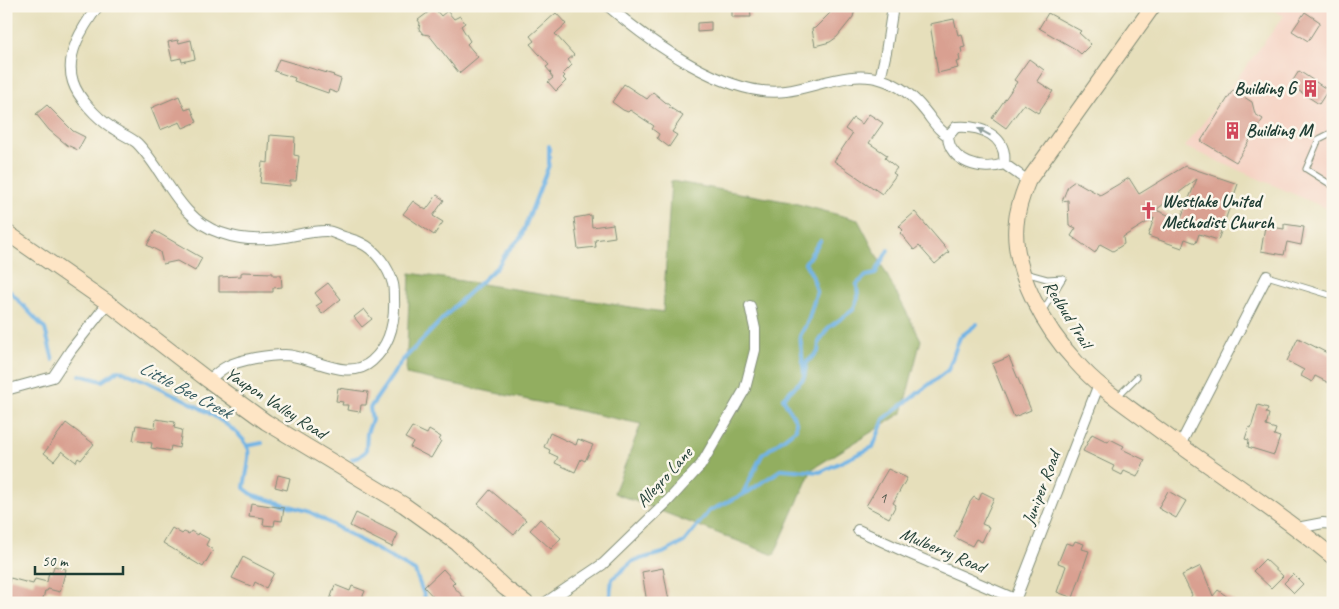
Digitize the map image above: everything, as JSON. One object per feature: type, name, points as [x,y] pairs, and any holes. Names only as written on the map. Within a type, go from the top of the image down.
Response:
[{"type":"street","points":[[98,6],[71,53],[72,80],[80,98],[110,126],[136,142],[148,156],[180,203],[200,221],[219,233],[239,238],[267,239],[308,232],[328,231],[362,243],[381,259],[393,284],[394,309],[392,330],[384,346],[372,361],[362,367],[358,369],[343,369],[287,355],[256,358],[227,366],[208,380]]},
{"type":"street","points":[[608,6],[638,31],[687,63],[728,82],[762,91],[783,92],[841,78],[880,79],[904,91],[925,111],[932,123],[948,136]]},
{"type":"street","points":[[880,79],[893,6]]},
{"type":"street","name":"Redbud Trail","points":[[1153,6],[1028,181],[1019,205],[1015,226],[1017,250],[1022,272],[1041,314],[1057,339],[1077,363],[1099,384],[1180,445],[1297,528],[1333,558]]},
{"type":"street","points":[[1004,164],[1005,154],[1002,146],[990,134],[978,128],[956,127],[948,136],[948,142],[954,154],[964,161],[986,167],[1004,164],[1028,181]]},
{"type":"street","name":"Yaupon Valley Road","points":[[6,232],[108,303],[266,422],[404,505],[457,543],[505,588],[526,603]]},
{"type":"street","points":[[1180,445],[1267,276]]},
{"type":"street","points":[[6,390],[53,377],[70,350],[108,303]]},
{"type":"street","name":"Allegro Lane","points":[[545,603],[603,564],[666,504],[701,465],[745,389],[755,350],[755,329],[750,306]]},
{"type":"street","name":"Juniper Road","points":[[1015,601],[1099,384]]},
{"type":"street","points":[[1297,528],[1323,523],[1333,524]]},
{"type":"street","name":"Mulberry Road","points":[[858,530],[1015,601]]},
{"type":"lane","points":[[1333,132],[1319,139],[1306,169],[1333,186]]},
{"type":"lane","points":[[1022,272],[1047,279],[1063,278],[1041,314]]},
{"type":"lane","points":[[1267,276],[1333,296]]},
{"type":"lane","points":[[1117,398],[1137,377]]},
{"type":"shaded area","points":[[1266,6],[1333,6],[1333,211],[1185,147],[1284,16]]},
{"type":"green space","points":[[671,181],[790,202],[858,220],[921,340],[902,413],[812,469],[774,555],[614,493],[641,424],[406,374],[410,273],[663,312]]},
{"type":"building","points":[[750,6],[751,17],[732,17],[732,7]]},
{"type":"building","points":[[824,6],[856,6],[853,17],[837,37],[830,42],[815,46],[812,29],[831,12]]},
{"type":"building","points":[[434,8],[441,16],[447,11],[454,19],[460,16],[465,23],[461,26],[470,41],[467,44],[478,57],[459,73],[429,35],[423,34],[419,29],[420,23],[418,20]]},
{"type":"building","points":[[1305,12],[1320,22],[1308,41],[1292,31]]},
{"type":"building","points":[[556,13],[566,24],[555,34],[574,55],[568,60],[572,65],[563,74],[565,76],[563,78],[566,81],[556,91],[548,82],[553,78],[546,67],[549,65],[530,44],[534,41],[530,36]]},
{"type":"building","points":[[1048,13],[1081,31],[1079,33],[1091,44],[1081,54],[1039,28]]},
{"type":"building","points":[[954,19],[958,35],[962,34],[965,47],[961,48],[960,61],[956,62],[958,68],[938,73],[930,24]]},
{"type":"building","points":[[711,22],[711,31],[697,32],[697,23]]},
{"type":"building","points":[[178,40],[179,43],[191,40],[195,59],[182,62],[181,58],[172,60],[168,42]]},
{"type":"building","points":[[279,59],[334,75],[341,79],[337,93],[329,90],[328,93],[294,81],[295,78],[274,71]]},
{"type":"building","points":[[1029,59],[1044,70],[1037,81],[1053,91],[1038,113],[1024,104],[1006,128],[992,118],[1017,82],[1014,80]]},
{"type":"building","name":"Building G","points":[[1299,71],[1328,90],[1319,104],[1290,85]]},
{"type":"building","points":[[624,84],[647,99],[653,92],[669,107],[683,116],[672,132],[677,135],[669,147],[657,138],[659,134],[652,129],[654,126],[630,110],[628,112],[623,110],[612,102]]},
{"type":"building","name":"Building M","points":[[1233,90],[1252,102],[1255,114],[1263,119],[1236,162],[1201,141]]},
{"type":"building","points":[[179,96],[185,110],[191,108],[197,122],[183,128],[180,122],[160,130],[151,108]]},
{"type":"building","points":[[47,105],[73,131],[85,137],[78,150],[67,145],[49,130],[36,114]]},
{"type":"building","points":[[869,114],[883,123],[869,143],[887,155],[885,158],[897,168],[893,173],[896,175],[882,194],[834,161],[852,134],[845,129],[853,118],[862,124]]},
{"type":"building","points":[[270,135],[295,137],[294,155],[299,156],[296,181],[290,181],[290,186],[260,183],[262,162],[268,163]]},
{"type":"building","name":"Westlake United Methodist Church","points":[[1185,166],[1238,184],[1218,240],[1199,234],[1196,243],[1185,239],[1182,248],[1148,236],[1154,218],[1123,237],[1124,244],[1113,251],[1100,244],[1095,253],[1071,236],[1076,228],[1069,225],[1068,200],[1062,201],[1068,186],[1075,181],[1100,195],[1129,178],[1139,194]],"holes":[[[1197,179],[1180,220],[1156,210]]]},
{"type":"building","points":[[437,195],[444,200],[433,216],[443,222],[434,235],[403,214],[413,201],[426,210]]},
{"type":"building","points":[[915,212],[949,252],[935,264],[919,246],[914,250],[900,233],[903,230],[899,226]]},
{"type":"building","points":[[591,215],[592,227],[613,224],[615,237],[595,240],[596,247],[578,249],[574,218]]},
{"type":"building","points":[[1284,224],[1304,227],[1301,245],[1287,242],[1284,255],[1261,251],[1265,226],[1284,229]]},
{"type":"building","points":[[155,231],[202,258],[195,271],[177,261],[163,264],[160,252],[147,245]]},
{"type":"building","points":[[243,272],[281,275],[282,287],[273,288],[273,292],[219,292],[219,277],[241,276]]},
{"type":"building","points":[[328,283],[341,299],[322,314],[316,306],[322,302],[315,293]]},
{"type":"building","points":[[364,309],[372,319],[362,327],[354,317]]},
{"type":"building","points":[[1298,338],[1333,356],[1333,385],[1315,376],[1312,382],[1301,376],[1304,370],[1287,361]]},
{"type":"building","points":[[1009,357],[1031,410],[1014,417],[992,364]]},
{"type":"building","points":[[338,388],[368,392],[366,405],[361,405],[360,412],[347,410],[348,405],[342,405],[343,402],[336,401]]},
{"type":"building","points":[[1258,405],[1268,408],[1266,413],[1269,414],[1266,426],[1276,429],[1274,435],[1280,437],[1274,455],[1248,447],[1249,440],[1245,439],[1249,427],[1251,428]]},
{"type":"building","points":[[156,419],[175,422],[174,428],[182,430],[179,448],[171,446],[170,451],[151,448],[152,443],[133,440],[136,425],[155,428]]},
{"type":"building","points":[[66,423],[94,444],[81,460],[78,458],[76,462],[62,451],[54,461],[44,453]]},
{"type":"building","points":[[412,427],[427,434],[429,430],[441,437],[439,440],[441,441],[431,458],[410,447],[413,442],[405,438]]},
{"type":"building","points":[[550,433],[576,445],[578,439],[593,445],[585,461],[581,459],[575,472],[555,463],[558,457],[549,453],[550,450],[544,447]]},
{"type":"building","points":[[1092,434],[1108,442],[1110,439],[1124,446],[1122,449],[1145,460],[1137,477],[1124,471],[1122,475],[1112,470],[1114,466],[1083,451]]},
{"type":"building","points":[[888,469],[907,478],[893,503],[896,505],[889,518],[866,506]]},
{"type":"building","points":[[278,475],[290,478],[287,490],[275,487]]},
{"type":"building","points":[[490,490],[526,520],[514,535],[478,504]]},
{"type":"building","points":[[1168,491],[1186,501],[1176,518],[1158,508]]},
{"type":"building","points":[[982,492],[994,498],[982,524],[989,527],[982,542],[976,539],[972,546],[954,537],[970,502],[974,497],[979,500]]},
{"type":"building","points":[[251,503],[284,508],[282,521],[275,520],[274,526],[263,525],[264,518],[249,516]]},
{"type":"building","points":[[356,513],[398,534],[392,547],[350,526]]},
{"type":"building","points":[[540,519],[561,538],[551,549],[530,530]]},
{"type":"building","points":[[172,528],[182,534],[184,532],[189,534],[191,531],[209,539],[206,545],[213,550],[203,567],[163,543]]},
{"type":"building","points":[[1075,541],[1084,544],[1082,549],[1089,551],[1073,598],[1057,592],[1066,566],[1058,563],[1066,543],[1073,545]]},
{"type":"building","points":[[243,557],[274,573],[266,588],[255,582],[253,587],[232,578]]},
{"type":"building","points":[[1265,559],[1283,576],[1271,588],[1253,571]]},
{"type":"building","points":[[54,566],[66,569],[60,592],[48,589],[45,591],[42,603],[6,603],[6,585],[8,586],[10,578],[33,584],[35,579],[47,582],[49,572],[52,573]]},
{"type":"building","points":[[1201,566],[1213,596],[1218,590],[1236,603],[1187,603],[1192,595],[1182,575]]},
{"type":"building","points":[[663,568],[669,601],[647,603],[642,572]]},
{"type":"building","points":[[443,569],[455,582],[452,585],[469,603],[439,603],[424,587]]},
{"type":"building","points":[[1293,574],[1303,584],[1294,593],[1284,583]]},
{"type":"building","points":[[335,585],[350,591],[352,586],[365,591],[360,603],[352,600],[351,603],[329,603]]},
{"type":"waterway","points":[[352,459],[359,457],[366,451],[367,433],[372,420],[370,408],[402,361],[457,304],[498,266],[506,253],[521,237],[549,165],[549,146]]},
{"type":"waterway","points":[[804,373],[800,336],[808,321],[817,291],[812,275],[805,263],[820,241]]},
{"type":"waterway","points":[[742,495],[762,455],[796,429],[796,421],[783,398],[804,378],[807,362],[818,352],[819,342],[828,328],[853,310],[858,298],[857,284],[866,276],[875,274],[888,250]]},
{"type":"waterway","name":"Little Bee Creek","points":[[6,287],[45,329],[53,360]]},
{"type":"waterway","points":[[601,603],[610,596],[612,579],[633,561],[663,553],[684,542],[709,511],[748,492],[782,469],[820,472],[873,447],[884,419],[948,370],[960,337],[977,324]]},
{"type":"waterway","name":"Little Bee Creek","points":[[80,375],[102,381],[119,370],[170,392],[212,415],[242,439],[249,450],[249,463],[244,488],[253,495],[310,512],[415,571],[427,603]]},
{"type":"waterway","points":[[247,446],[262,443]]},
{"type":"waterway","name":"Little Bee Creek","points":[[477,603],[486,603]]},
{"type":"place","name":"Building G","points":[[1310,88]]},
{"type":"place","name":"Building M","points":[[1232,130]]},
{"type":"place","name":"Westlake United Methodist Church","points":[[1148,211]]}]
